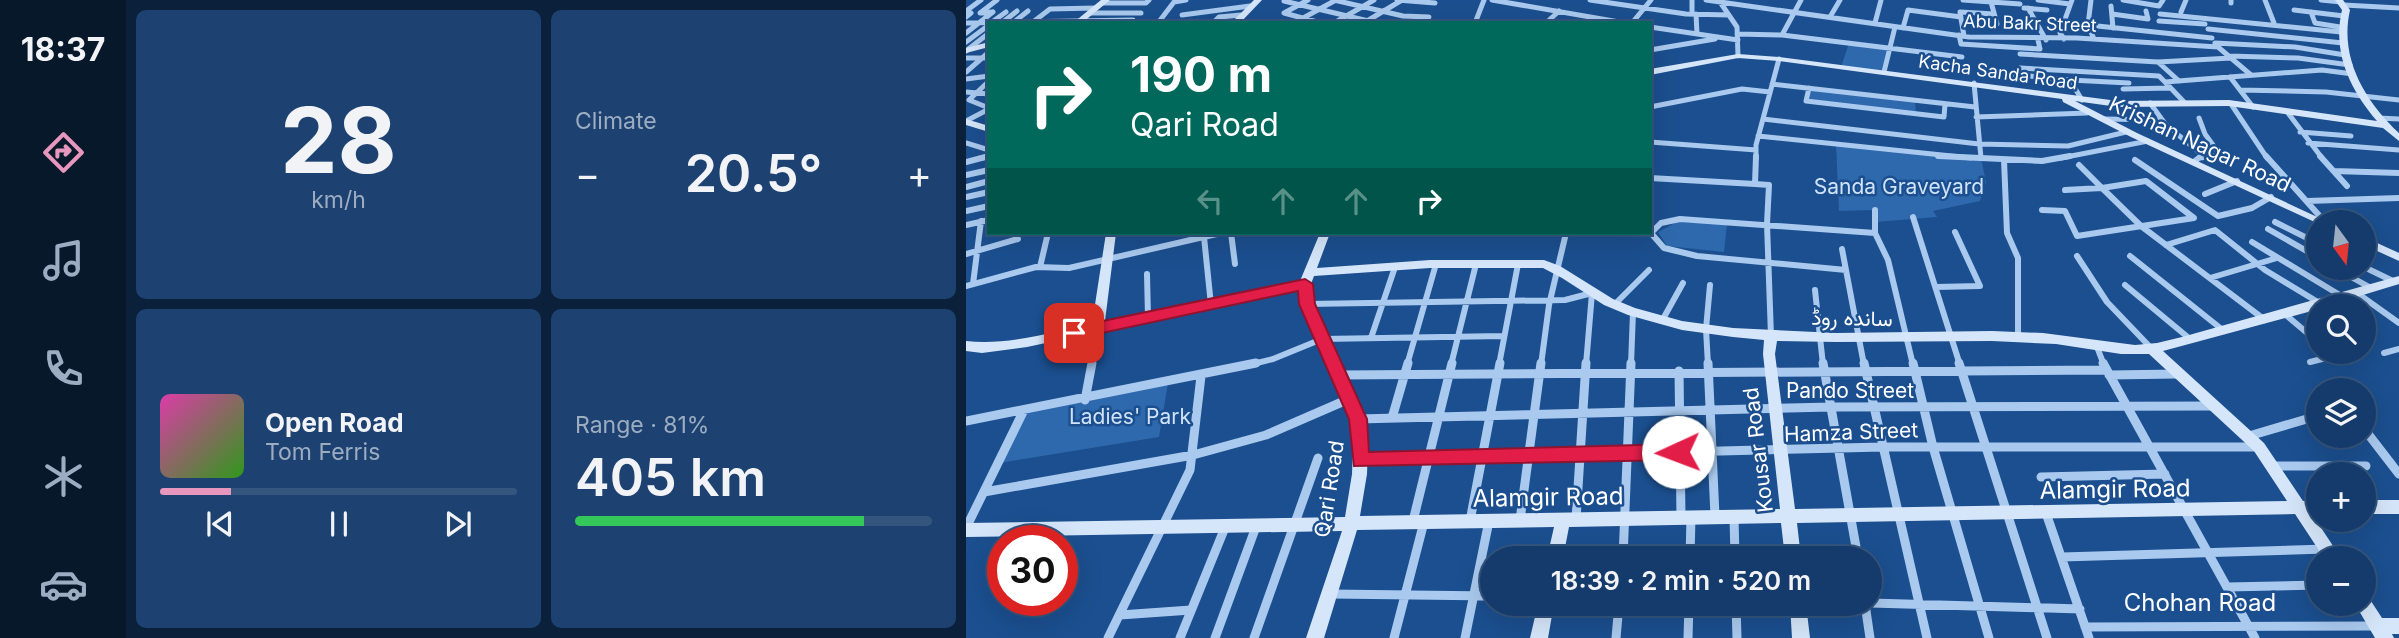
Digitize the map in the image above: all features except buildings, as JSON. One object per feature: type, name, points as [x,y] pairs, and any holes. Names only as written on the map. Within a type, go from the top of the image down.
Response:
[{"type":"main road","points":[[1236,21],[1258,0]]},
{"type":"main road","points":[[2341,2],[2345,55],[2365,98],[2381,122],[2397,135]]},
{"type":"main road","points":[[1080,21],[1098,6]]},
{"type":"main road","points":[[966,51],[987,46]]},
{"type":"main road","name":"Kacha Sanda Road","points":[[1652,72],[1738,56],[1974,83],[2082,100],[2231,104],[2288,113],[2381,122]]},
{"type":"main road","name":"Krishan Nagar Road","points":[[2062,97],[2126,132],[2199,159],[2237,181],[2306,214]]},
{"type":"main road","points":[[967,123],[987,128]]},
{"type":"main road","points":[[1098,328],[1111,235]]},
{"type":"main road","name":"Qari Road","points":[[1315,638],[1350,523],[1360,460],[1358,419],[1307,304],[1308,278],[1322,235]]},
{"type":"main road","points":[[2376,246],[2399,257]]},
{"type":"main road","name":"ساندہ روڈ","points":[[966,346],[982,348],[1027,342],[1098,328],[1211,305],[1308,278],[1436,264],[1544,264],[1558,269],[1614,305],[1633,312],[1706,328],[1771,336],[2045,338],[2126,351],[2152,349],[2306,309]]},
{"type":"main road","name":"ساندہ روڈ","points":[[2357,293],[2397,281]]},
{"type":"main road","name":"Kousar Road","points":[[1771,336],[1771,371],[1792,546]]},
{"type":"main road","points":[[2152,349],[2254,442],[2273,466],[2325,546]]},
{"type":"main road","name":"Alamgir Road","points":[[966,529],[2306,507]]},
{"type":"main road","points":[[2376,507],[2399,507]]},
{"type":"main road","points":[[1559,546],[1569,519]]},
{"type":"main road","points":[[1539,638],[1544,616]]},
{"type":"main road","points":[[1799,616],[1801,638]]},
{"type":"main road","points":[[2371,616],[2381,632]]},
{"type":"main road","name":"Chohan Road","points":[[2381,632],[2399,626]]},
{"type":"street","points":[[968,14],[981,0]]},
{"type":"street","points":[[966,33],[993,12],[980,12],[997,0]]},
{"type":"street","points":[[1034,21],[1050,9],[1149,0]]},
{"type":"street","points":[[1160,21],[1174,2],[1186,0]]},
{"type":"street","points":[[1308,0],[1284,13],[1314,21]]},
{"type":"street","points":[[1298,21],[1335,0],[1383,11],[1428,20],[1436,2],[1399,0],[1383,11],[1367,21]]},
{"type":"street","points":[[1338,21],[1374,0]]},
{"type":"street","points":[[1476,21],[1484,0]]},
{"type":"street","points":[[1492,0],[1613,21]]},
{"type":"street","points":[[1590,0],[1644,9],[1729,15]]},
{"type":"street","points":[[1634,21],[1651,0]]},
{"type":"street","points":[[1692,0],[1697,34]]},
{"type":"street","name":"Abu Bakr Street","points":[[1706,0],[1962,36],[1962,44],[2040,49],[2038,40],[2064,38],[2295,47],[2345,55]]},
{"type":"street","points":[[1758,7],[1763,0]]},
{"type":"street","points":[[1782,35],[1801,0]]},
{"type":"street","points":[[1830,17],[1840,0]]},
{"type":"street","points":[[1875,23],[1881,0]]},
{"type":"street","points":[[1963,0],[2020,2],[2028,8],[2046,40]]},
{"type":"street","points":[[2041,0],[2071,2],[2060,33],[2064,38]]},
{"type":"street","points":[[2091,0],[2088,25],[2094,39]]},
{"type":"street","points":[[2123,0],[2159,6],[2163,0]]},
{"type":"street","points":[[2181,12],[2186,0]]},
{"type":"street","points":[[2265,0],[2274,23]]},
{"type":"street","points":[[2321,0],[2399,8]]},
{"type":"street","points":[[1284,1],[1362,21]]},
{"type":"street","points":[[1720,2],[1729,15],[1737,37],[1738,56]]},
{"type":"street","points":[[1990,2],[1997,24]]},
{"type":"street","points":[[1098,6],[1141,13]]},
{"type":"street","points":[[1182,15],[1250,6]]},
{"type":"street","points":[[2112,6],[2113,28]]},
{"type":"street","points":[[2028,8],[2047,10]]},
{"type":"street","points":[[1903,28],[1908,10],[1994,14]]},
{"type":"street","points":[[2294,10],[2344,16]]},
{"type":"street","points":[[1004,21],[1017,11]]},
{"type":"street","points":[[1548,21],[1559,11]]},
{"type":"street","points":[[2112,14],[2148,19],[2146,11]]},
{"type":"street","points":[[993,21],[1006,12]]},
{"type":"street","points":[[1015,21],[1028,12]]},
{"type":"street","points":[[2311,12],[2315,23],[2341,29]]},
{"type":"street","points":[[1960,13],[1962,36]]},
{"type":"street","points":[[2160,14],[2205,24],[2274,23],[2341,29]]},
{"type":"street","points":[[1215,21],[1219,17],[1241,15]]},
{"type":"street","points":[[1106,21],[1133,20]]},
{"type":"street","points":[[2159,21],[2205,24],[2343,43]]},
{"type":"street","points":[[966,23],[987,23]]},
{"type":"street","points":[[2205,24],[2215,43],[2251,75]]},
{"type":"street","points":[[966,42],[987,25]]},
{"type":"street","points":[[2088,25],[2215,43]]},
{"type":"street","points":[[1652,27],[1722,38]]},
{"type":"street","points":[[1884,72],[1895,27]]},
{"type":"street","points":[[966,51],[987,35]]},
{"type":"street","points":[[1652,50],[1722,38],[1782,35],[1962,57]]},
{"type":"street","points":[[2020,54],[2158,62],[2230,57],[2298,58],[2351,69]]},
{"type":"street","points":[[966,58],[986,58]]},
{"type":"street","points":[[966,72],[986,58]]},
{"type":"street","points":[[1755,184],[1758,136],[1779,59]]},
{"type":"street","points":[[2158,62],[2179,81]]},
{"type":"street","points":[[2020,68],[2159,76],[2185,103]]},
{"type":"street","points":[[2165,82],[2351,69]]},
{"type":"street","points":[[2000,73],[2129,83]]},
{"type":"street","points":[[2230,77],[2253,107]]},
{"type":"street","points":[[966,79],[987,78]]},
{"type":"street","points":[[987,80],[969,100],[987,108]]},
{"type":"street","points":[[2070,80],[2082,100]]},
{"type":"street","points":[[1974,83],[1981,159]]},
{"type":"street","points":[[1772,84],[1975,107]]},
{"type":"street","points":[[2123,89],[2170,88]]},
{"type":"street","points":[[1652,107],[1742,89],[1770,92]]},
{"type":"street","points":[[1809,89],[1806,102],[1944,117],[1945,104]]},
{"type":"street","points":[[2240,90],[2326,92],[2399,100]]},
{"type":"street","points":[[966,92],[987,94]]},
{"type":"street","points":[[2150,103],[2162,120],[2199,159],[2221,156],[2204,134],[2199,118]]},
{"type":"street","points":[[2231,104],[2269,160],[2314,210]]},
{"type":"street","points":[[967,123],[987,110]]},
{"type":"street","points":[[1976,117],[2087,113]]},
{"type":"street","points":[[2288,113],[2308,143],[2347,186]]},
{"type":"street","points":[[2381,122],[2399,118]]},
{"type":"street","points":[[1763,119],[1979,144],[2068,146],[2126,132]]},
{"type":"street","points":[[2101,119],[2162,120]]},
{"type":"street","points":[[2300,132],[2351,136]]},
{"type":"street","points":[[1758,136],[1981,159],[2042,161],[2148,141]]},
{"type":"street","points":[[1652,142],[1756,150]]},
{"type":"street","points":[[966,143],[987,149]]},
{"type":"street","points":[[2308,143],[2399,150]]},
{"type":"street","points":[[966,149],[978,146]]},
{"type":"street","points":[[966,162],[987,157]]},
{"type":"street","points":[[2004,160],[2007,233],[2018,258],[2018,338]]},
{"type":"street","points":[[2135,160],[2218,216],[2252,208],[2271,197]]},
{"type":"street","points":[[2079,165],[2141,226],[2266,320]]},
{"type":"street","points":[[966,175],[987,170]]},
{"type":"street","points":[[2333,171],[2399,173]]},
{"type":"street","points":[[1652,178],[1769,185],[1767,224],[1771,336]]},
{"type":"street","points":[[2042,210],[2065,211],[2077,236],[2194,218],[2146,181],[2065,190]]},
{"type":"street","points":[[2205,194],[2237,181]]},
{"type":"street","points":[[966,187],[987,182]]},
{"type":"street","points":[[966,197],[987,192]]},
{"type":"street","points":[[2307,201],[2398,199]]},
{"type":"street","points":[[966,211],[987,206]]},
{"type":"street","points":[[1875,210],[1875,233],[1888,260],[1933,447],[1989,638]]},
{"type":"street","points":[[1913,217],[2047,638]]},
{"type":"street","points":[[1652,231],[1668,220],[1767,224],[1875,233]]},
{"type":"street","points":[[966,225],[985,221],[969,285],[1040,267],[1069,268],[1212,235]]},
{"type":"street","points":[[2275,222],[2306,238]]},
{"type":"street","points":[[2268,229],[2306,251]]},
{"type":"street","points":[[2166,245],[2215,230],[2257,264],[2306,295]]},
{"type":"street","points":[[1936,287],[1980,286],[1955,232]]},
{"type":"street","points":[[1652,233],[1664,248],[1697,256],[1769,265],[1846,270]]},
{"type":"street","points":[[1040,267],[1048,235]]},
{"type":"street","points":[[1231,235],[1234,264]]},
{"type":"street","points":[[1520,520],[1526,458],[1550,299],[1566,235]]},
{"type":"street","points":[[1204,237],[1211,305]]},
{"type":"street","points":[[966,254],[1018,239]]},
{"type":"street","points":[[2252,242],[2336,294]]},
{"type":"street","points":[[1842,249],[1858,337],[1901,514],[1927,638]]},
{"type":"street","points":[[2077,256],[2107,302],[2152,349]]},
{"type":"street","points":[[2130,256],[2224,331]]},
{"type":"street","points":[[2210,278],[2277,258]]},
{"type":"street","points":[[1392,418],[1436,264]]},
{"type":"street","points":[[1394,638],[1419,522],[1426,460],[1476,264]]},
{"type":"street","points":[[1470,521],[1509,300],[1518,264]]},
{"type":"street","points":[[1371,338],[1395,267]]},
{"type":"street","points":[[1614,305],[1649,270]]},
{"type":"street","points":[[2376,272],[2397,281]]},
{"type":"street","points":[[1147,274],[1148,317]]},
{"type":"street","points":[[2357,280],[2372,289]]},
{"type":"street","points":[[1663,319],[1683,283]]},
{"type":"street","points":[[1710,285],[1706,328],[1715,516]]},
{"type":"street","points":[[2125,285],[2190,339]]},
{"type":"street","points":[[1815,290],[1818,336],[1856,546]]},
{"type":"street","points":[[1307,304],[1565,300],[1592,293],[1569,519]]},
{"type":"street","points":[[2357,293],[2399,323]]},
{"type":"street","points":[[1624,546],[1633,312]]},
{"type":"street","points":[[2286,315],[2306,332]]},
{"type":"street","points":[[1085,400],[1098,328]]},
{"type":"street","points":[[966,421],[1201,376],[1273,359],[1322,339],[1503,337]]},
{"type":"street","points":[[2096,347],[2107,372],[2255,638]]},
{"type":"street","points":[[2384,353],[2399,349]]},
{"type":"street","points":[[1338,374],[1915,369],[2180,374]]},
{"type":"street","points":[[1679,371],[1678,452],[1689,546]]},
{"type":"street","points":[[1108,638],[1181,492],[1193,456],[1201,376]]},
{"type":"street","points":[[984,492],[1193,456],[1266,435],[1349,399]]},
{"type":"street","name":"Pando Street","points":[[1358,419],[1831,407],[2217,406]]},
{"type":"street","points":[[966,529],[1024,412]]},
{"type":"street","name":"Hamza Street","points":[[1360,460],[1526,458],[1710,451],[1780,453],[1883,447],[2149,447],[2254,442],[2306,421]]},
{"type":"street","points":[[2376,444],[2399,474]]},
{"type":"street","points":[[1254,638],[1318,457]]},
{"type":"street","points":[[2273,466],[2306,466]]},
{"type":"street","points":[[2041,477],[2165,474]]},
{"type":"street","points":[[2046,513],[2089,638]]},
{"type":"street","points":[[1734,516],[1735,546]]},
{"type":"street","points":[[1465,638],[1489,521]]},
{"type":"street","points":[[1215,638],[1257,524]]},
{"type":"street","points":[[1180,638],[1226,525]]},
{"type":"street","points":[[2062,557],[2208,552],[2306,554]]},
{"type":"street","points":[[2227,587],[2306,585]]},
{"type":"street","points":[[1330,594],[1480,596]]},
{"type":"street","points":[[1882,604],[2080,609]]},
{"type":"street","points":[[1119,615],[1191,610]]},
{"type":"street","points":[[1616,638],[1618,616]]},
{"type":"street","points":[[1688,638],[1689,616]]},
{"type":"street","points":[[1736,616],[1737,638]]},
{"type":"street","points":[[1867,616],[1870,638]]},
{"type":"street","name":"Chohan Road","points":[[2085,627],[2249,627],[2381,632]]},
{"type":"street","points":[[2194,627],[2199,638]]},
{"type":"green space","points":[[1849,43],[1890,48],[1884,72],[1841,67]]},
{"type":"green space","points":[[1809,88],[1915,101],[1916,114],[1806,101]]},
{"type":"green space","name":"Sanda Graveyard","points":[[1836,145],[1981,158],[1986,182],[1980,201],[1933,211],[1937,217],[1875,222],[1874,210],[1839,211]]},
{"type":"green space","points":[[1677,222],[1727,224],[1724,252],[1667,246],[1658,232]]},
{"type":"green space","name":"Ladies' Park","points":[[1168,383],[1159,437],[999,463],[1023,412]]},
{"type":"route","points":[[1074,333],[1287,290],[1305,284],[1307,304],[1358,419],[1361,437],[1360,460],[1526,458],[1678,452]]}]
